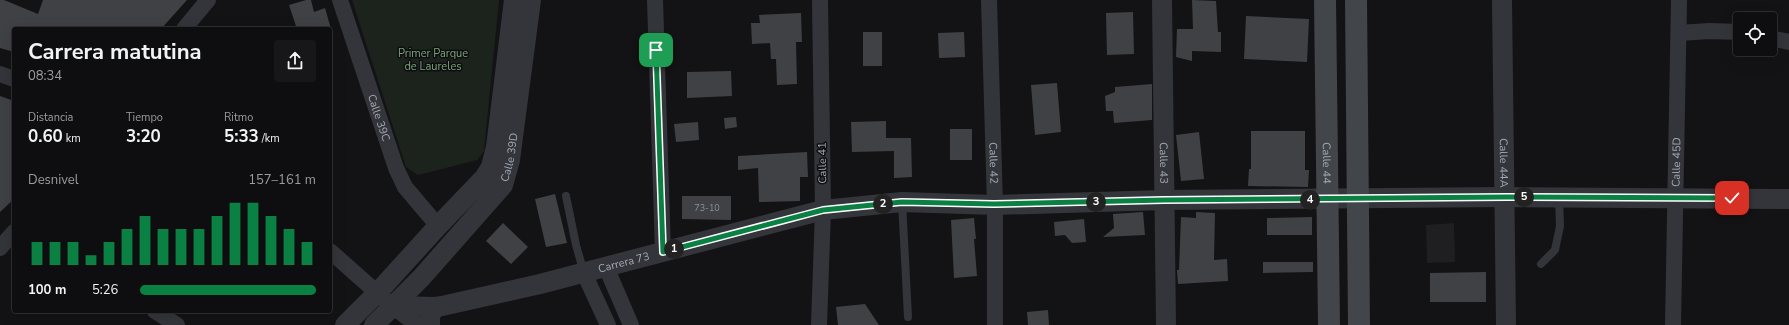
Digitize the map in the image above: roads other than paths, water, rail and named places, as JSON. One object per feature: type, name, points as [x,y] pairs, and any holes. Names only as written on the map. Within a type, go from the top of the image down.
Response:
[{"type":"main road","name":"Calle 44","points":[[1325,0],[1329,325]]},
{"type":"main road","points":[[1356,0],[1359,325]]},
{"type":"street","points":[[186,27],[208,0]]},
{"type":"street","name":"Calle 39C","points":[[340,0],[396,168],[405,186],[438,226]]},
{"type":"street","name":"Calle 39D","points":[[378,292],[484,178],[491,168],[496,147],[514,0]]},
{"type":"street","name":"Calle 39D","points":[[385,318],[503,185],[510,160],[531,0]]},
{"type":"street","points":[[654,0],[663,252]]},
{"type":"street","name":"Calle 41","points":[[819,325],[823,210],[820,0]]},
{"type":"street","name":"Calle 42","points":[[989,0],[994,204],[995,325]]},
{"type":"street","name":"Calle 43","points":[[1162,0],[1166,325]]},
{"type":"street","name":"Calle 44A","points":[[1502,0],[1506,197],[1506,325]]},
{"type":"street","name":"Calle 45D","points":[[1673,325],[1674,197],[1679,0]]},
{"type":"street","points":[[1679,33],[1709,31],[1733,32]]},
{"type":"street","points":[[1777,39],[1789,42]]},
{"type":"street","points":[[0,74],[12,78]]},
{"type":"street","name":"Carrera 73","points":[[385,318],[433,316],[606,267],[823,210],[902,202],[994,204],[1164,200],[1328,200],[1506,197],[1789,199]]},
{"type":"street","points":[[0,248],[10,233]]},
{"type":"street","points":[[332,253],[378,292],[385,318],[417,325]]},
{"type":"street","points":[[606,267],[631,325]]},
{"type":"street","points":[[584,273],[608,325]]},
{"type":"street","points":[[345,325],[378,292]]},
{"type":"street","points":[[158,313],[177,325]]},
{"type":"lane","points":[[566,196],[576,245],[584,273]]},
{"type":"lane","points":[[1541,264],[1555,250],[1560,226],[1559,197]]},
{"type":"lane","points":[[902,202],[908,317]]},
{"type":"park label","name":"Primer Parque de Laureles","points":[[433,59]]}]
